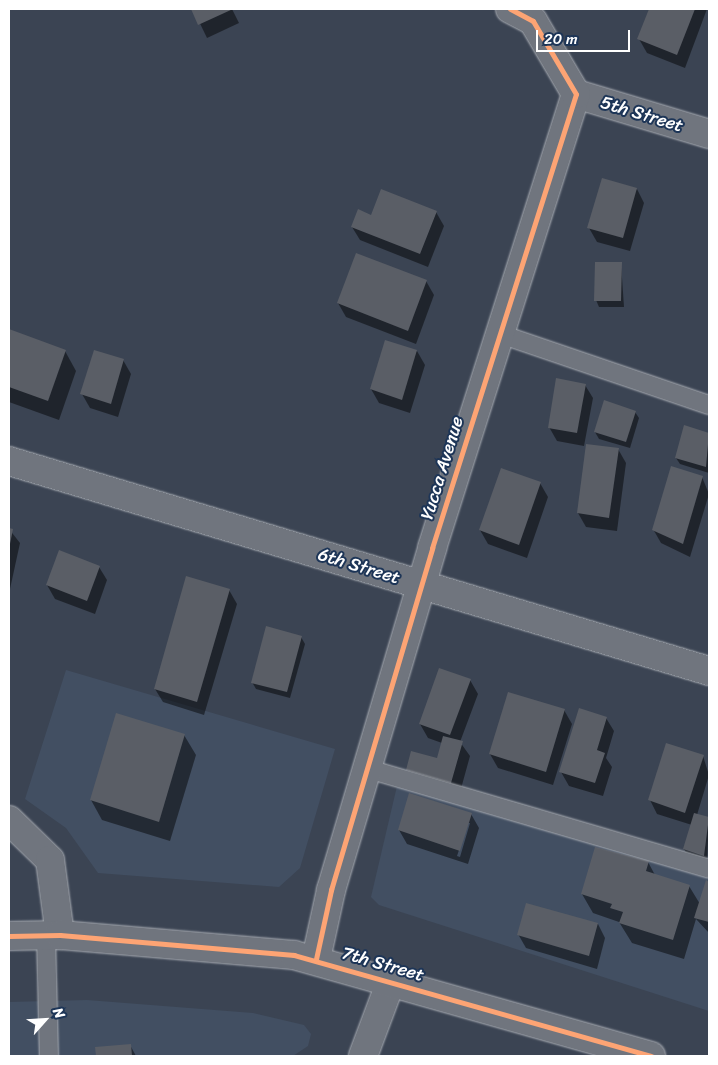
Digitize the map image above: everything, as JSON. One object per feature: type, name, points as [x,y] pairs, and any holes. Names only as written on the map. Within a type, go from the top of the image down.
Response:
[{"type":"street","points":[[510,9],[533,21],[576,94]]},
{"type":"street","name":"5th Street","points":[[576,94],[709,134]]},
{"type":"street","name":"Yucca Avenue","points":[[316,959],[331,890],[497,333],[576,94]]},
{"type":"street","name":"6th Street","points":[[9,461],[709,671]]},
{"type":"street","points":[[9,820],[50,860],[53,935]]},
{"type":"street","name":"7th Street","points":[[9,936],[53,935],[316,959],[652,1056]]},
{"type":"street","points":[[363,1056],[391,980]]},
{"type":"lane","points":[[497,333],[709,405]]},
{"type":"lane","points":[[368,769],[709,868]]},
{"type":"lane","points":[[49,1056],[53,935]]},
{"type":"shaded area","points":[[66,670],[335,749],[300,868],[279,887],[98,873],[66,828],[25,799]]},
{"type":"shaded area","points":[[397,786],[709,878],[709,1011],[379,905],[371,897]]},
{"type":"shaded area","points":[[87,1000],[253,1013],[304,1025],[311,1034],[308,1046],[293,1056],[9,1056],[9,1002]]},
{"type":"building","points":[[191,9],[233,9],[198,25]]},
{"type":"building","points":[[649,9],[695,9],[677,55],[637,39]]},
{"type":"building","points":[[602,178],[637,188],[623,238],[587,228]]},
{"type":"building","points":[[381,189],[437,211],[420,254],[351,227],[358,209],[371,215]]},
{"type":"building","points":[[356,253],[427,280],[408,331],[337,303]]},
{"type":"building","points":[[595,262],[622,262],[621,301],[594,301]]},
{"type":"building","points":[[9,329],[66,350],[48,401],[9,387]]},
{"type":"building","points":[[385,340],[417,350],[402,400],[370,389]]},
{"type":"building","points":[[94,350],[124,359],[111,404],[80,394]]},
{"type":"building","points":[[556,378],[586,384],[577,433],[548,428]]},
{"type":"building","points":[[604,400],[636,411],[626,442],[594,432]]},
{"type":"building","points":[[684,425],[709,433],[706,467],[675,458]]},
{"type":"building","points":[[586,444],[619,448],[609,518],[577,513]]},
{"type":"building","points":[[671,466],[703,476],[683,544],[652,530]]},
{"type":"building","points":[[501,468],[541,482],[519,545],[479,530]]},
{"type":"building","points":[[9,528],[13,529],[10,544],[9,544]]},
{"type":"building","points":[[59,550],[100,566],[87,601],[46,585]]},
{"type":"building","points":[[186,576],[230,589],[197,702],[154,689]]},
{"type":"building","points":[[266,626],[302,636],[287,692],[251,683]]},
{"type":"building","points":[[439,668],[471,679],[450,735],[419,724]]},
{"type":"building","points":[[508,692],[565,709],[546,772],[489,754]]},
{"type":"building","points":[[579,708],[607,717],[597,750],[605,753],[595,783],[559,772]]},
{"type":"building","points":[[116,713],[185,734],[159,822],[90,800]]},
{"type":"building","points":[[443,736],[463,741],[451,783],[406,770],[411,751],[437,758]]},
{"type":"building","points":[[666,743],[704,755],[685,813],[648,800]]},
{"type":"building","points":[[409,793],[472,813],[460,851],[398,830]]},
{"type":"building","points":[[694,813],[709,817],[704,856],[683,849]]},
{"type":"building","points":[[595,847],[649,861],[646,871],[690,885],[673,940],[619,923],[623,912],[610,908],[612,904],[581,894]]},
{"type":"building","points":[[706,880],[709,882],[709,922],[694,918]]},
{"type":"building","points":[[526,903],[598,923],[589,956],[517,935]]},
{"type":"building","points":[[131,1044],[132,1056],[96,1056],[95,1047]]},
{"type":"cycle path","points":[[316,959],[331,890],[432,548],[576,94],[533,21],[510,9]]},
{"type":"cycle path","points":[[9,936],[60,935],[294,955],[651,1056]]}]
